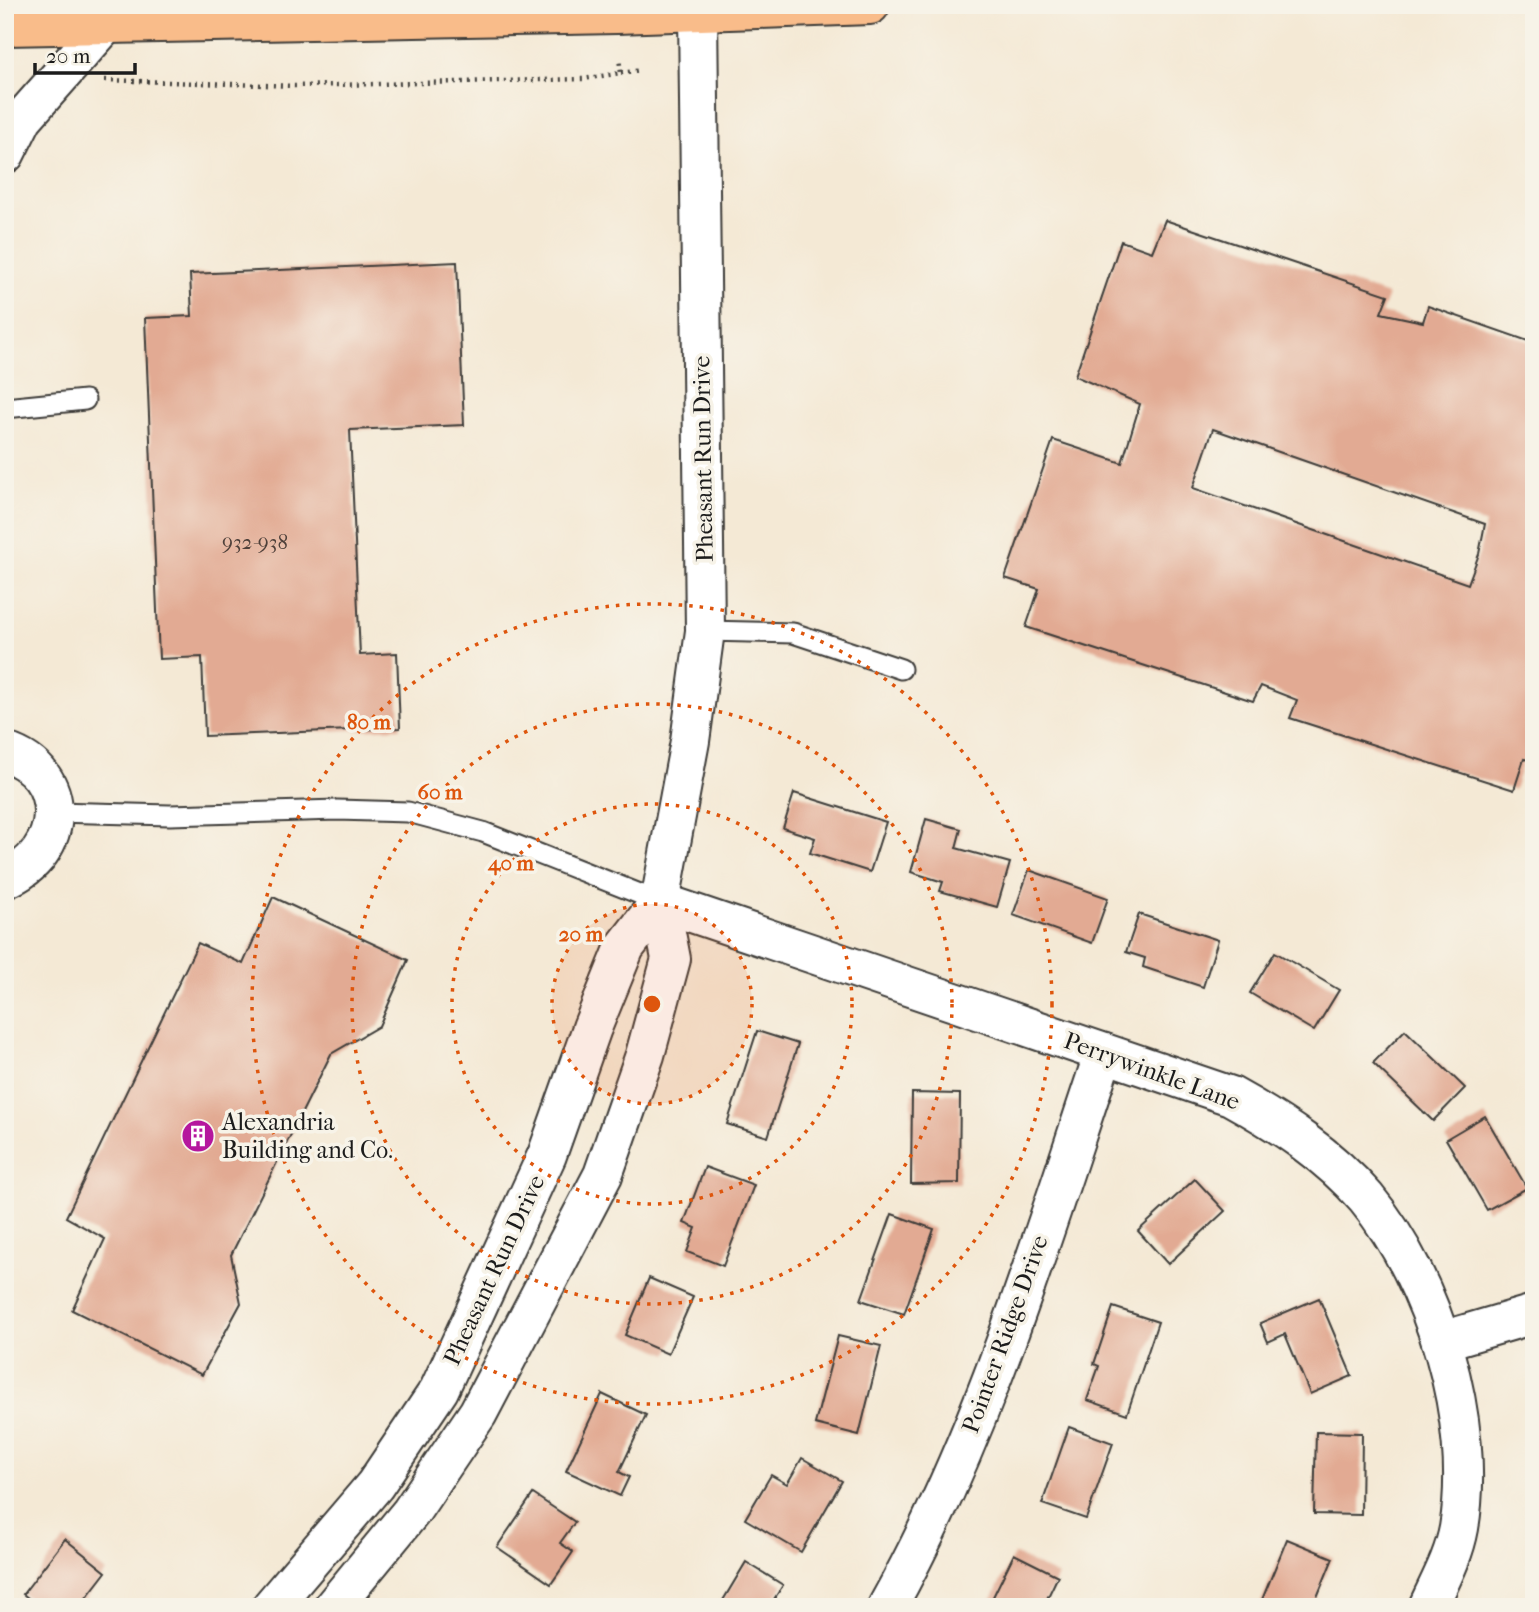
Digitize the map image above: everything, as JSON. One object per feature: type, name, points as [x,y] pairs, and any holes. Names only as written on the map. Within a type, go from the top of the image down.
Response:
[{"type":"main road","points":[[5,26],[698,12],[870,5]]},
{"type":"street","name":"Pheasant Run Drive","points":[[333,1607],[411,1512],[478,1413],[603,1175],[645,1055],[671,959],[660,902],[690,741],[705,631],[698,12]]},
{"type":"street","points":[[5,154],[23,118],[107,23]]},
{"type":"street","points":[[5,752],[27,762],[38,772],[51,797],[54,812],[52,830],[40,855],[19,873],[5,879]]},
{"type":"street","name":"Pheasant Run Drive","points":[[271,1607],[375,1485],[439,1390],[547,1155],[592,1028],[625,947],[660,902]]},
{"type":"street","name":"Perrywinkle Lane","points":[[660,902],[1231,1096],[1281,1124],[1326,1160],[1365,1198],[1397,1242],[1422,1287],[1442,1341],[1460,1426],[1461,1504],[1459,1529],[1428,1607]]},
{"type":"street","name":"Pointer Ridge Drive","points":[[887,1607],[919,1549],[1000,1359],[1104,1053]]},
{"type":"street","points":[[1442,1341],[1534,1314]]},
{"type":"lane","points":[[5,408],[85,400]]},
{"type":"lane","points":[[705,631],[793,633],[901,669]]},
{"type":"lane","points":[[54,812],[170,815],[337,810],[408,813],[483,832],[660,902]]},
{"type":"path","points":[[619,58],[621,73]]},
{"type":"path","points":[[94,79],[135,83],[295,86],[583,79],[642,70]]},
{"type":"building","points":[[1165,220],[1388,295],[1381,313],[1423,322],[1428,306],[1534,343],[1534,761],[1524,759],[1514,790],[1290,718],[1297,700],[1261,686],[1253,701],[1026,627],[1039,589],[1005,578],[1053,440],[1122,463],[1140,404],[1075,376],[1121,241],[1152,252]],"holes":[[[1213,429],[1485,524],[1479,554],[1468,584],[1193,488]]]},
{"type":"building","points":[[457,262],[464,425],[350,430],[360,655],[397,653],[400,728],[205,736],[202,657],[159,659],[145,318],[192,316],[190,274]]},
{"type":"building","points":[[794,793],[886,822],[870,872],[810,853],[815,838],[783,828]]},
{"type":"building","points":[[926,819],[961,829],[956,848],[1010,863],[997,907],[940,891],[943,882],[911,872]]},
{"type":"building","points":[[1029,870],[1108,898],[1092,943],[1013,915]]},
{"type":"building","name":"Alexandria Building and Co.","points":[[273,897],[408,960],[379,1026],[331,1054],[231,1255],[241,1303],[202,1375],[72,1310],[105,1239],[66,1217],[198,943],[243,964]]},
{"type":"building","points":[[1139,914],[1218,940],[1203,987],[1143,967],[1145,958],[1126,952]]},
{"type":"building","points":[[1275,952],[1339,990],[1314,1031],[1250,993]]},
{"type":"building","points":[[1405,1030],[1465,1088],[1433,1121],[1373,1063]]},
{"type":"building","points":[[757,1031],[798,1044],[768,1137],[727,1124]]},
{"type":"building","points":[[912,1093],[960,1094],[959,1183],[911,1184]]},
{"type":"building","points":[[1485,1116],[1527,1188],[1487,1210],[1446,1139]]},
{"type":"building","points":[[705,1167],[754,1185],[723,1266],[687,1252],[696,1228],[684,1223]]},
{"type":"building","points":[[1195,1179],[1225,1211],[1168,1264],[1138,1231]]},
{"type":"building","points":[[892,1214],[934,1229],[904,1314],[861,1300]]},
{"type":"building","points":[[649,1278],[693,1297],[668,1354],[625,1335]]},
{"type":"building","points":[[1319,1298],[1352,1376],[1310,1394],[1285,1334],[1268,1342],[1260,1323]]},
{"type":"building","points":[[1113,1307],[1158,1322],[1127,1414],[1087,1400],[1099,1366],[1094,1364]]},
{"type":"building","points":[[838,1336],[881,1346],[859,1435],[815,1424]]},
{"type":"building","points":[[602,1394],[646,1415],[619,1472],[629,1477],[620,1496],[566,1471]]},
{"type":"building","points":[[1069,1427],[1113,1443],[1086,1519],[1042,1504]]},
{"type":"building","points":[[1316,1432],[1362,1433],[1361,1515],[1314,1514]]},
{"type":"building","points":[[802,1458],[842,1481],[801,1552],[745,1519],[771,1475],[787,1484]]},
{"type":"building","points":[[533,1494],[575,1522],[560,1543],[573,1552],[551,1584],[497,1547]]},
{"type":"building","points":[[65,1539],[106,1572],[79,1607],[39,1607],[23,1594]]},
{"type":"building","points":[[1287,1539],[1333,1558],[1313,1607],[1259,1607]]},
{"type":"building","points":[[1014,1554],[1058,1576],[1043,1607],[988,1607]]},
{"type":"building","points":[[746,1562],[783,1585],[769,1607],[719,1607]]},
{"type":"place","name":"Alexandria Building and Co.","points":[[198,1136]]}]
